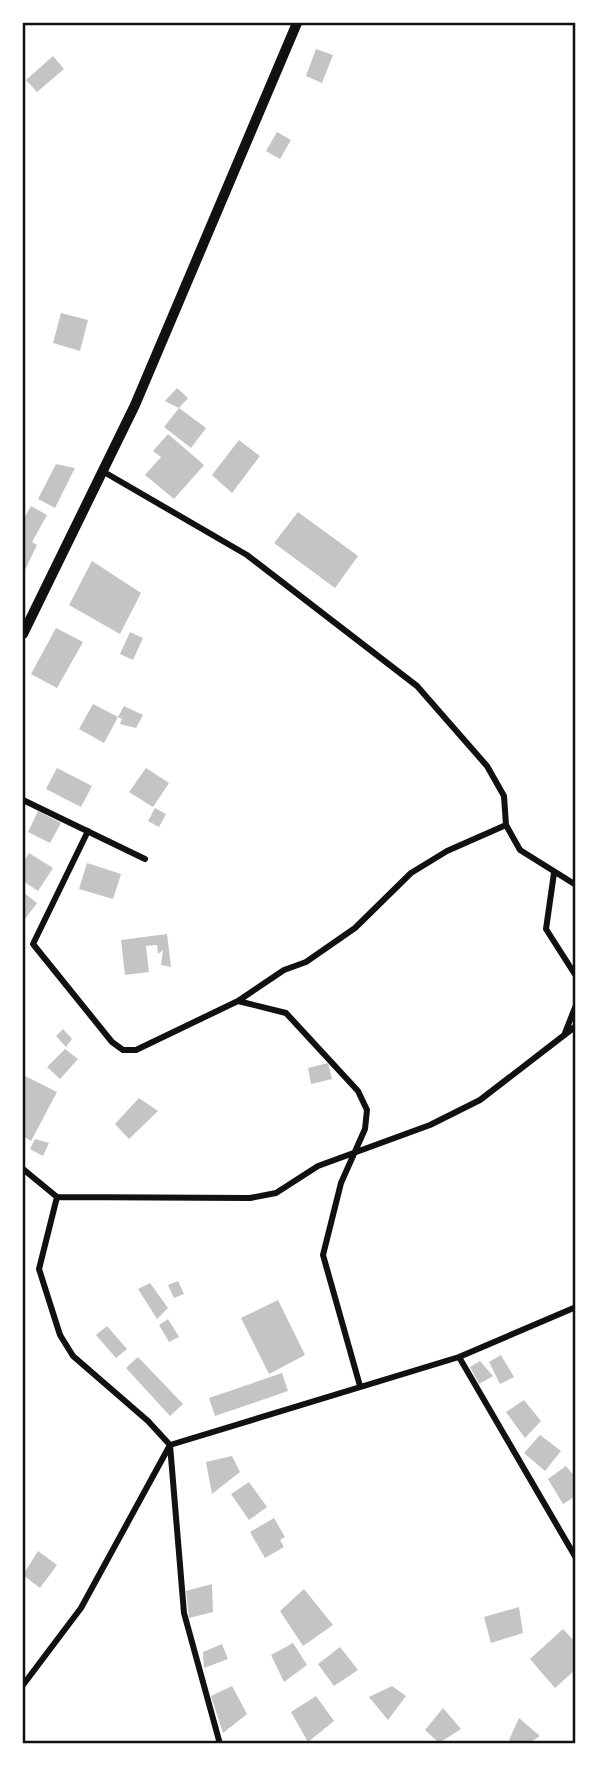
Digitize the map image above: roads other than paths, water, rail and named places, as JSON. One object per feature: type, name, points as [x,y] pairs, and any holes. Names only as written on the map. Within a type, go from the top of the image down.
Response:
[{"type":"main road","points":[[23,634],[135,405],[297,23]]},
{"type":"street","points":[[104,471],[247,555],[416,686],[487,766],[503,796],[506,825],[520,850],[576,885]]},
{"type":"street","points":[[23,800],[145,859]]},
{"type":"street","points":[[88,831],[33,944],[112,1042],[123,1050],[136,1050],[238,1001],[284,970],[306,962],[355,928],[411,873],[447,851],[506,825]]},
{"type":"street","points":[[554,873],[546,929],[576,976]]},
{"type":"street","points":[[238,1001],[286,1013],[358,1091],[367,1110],[358,1150],[341,1183],[323,1255],[360,1386]]},
{"type":"street","points":[[565,1035],[576,1006]]},
{"type":"street","points":[[23,1169],[57,1197],[250,1198],[276,1193],[318,1166],[430,1125],[480,1100],[576,1026]]},
{"type":"street","points":[[57,1197],[39,1269],[65,1346],[148,1421],[170,1445],[184,1613],[220,1744]]},
{"type":"street","points":[[23,1685],[81,1608],[170,1445],[459,1357],[576,1307]]},
{"type":"street","points":[[459,1357],[576,1558]]}]
